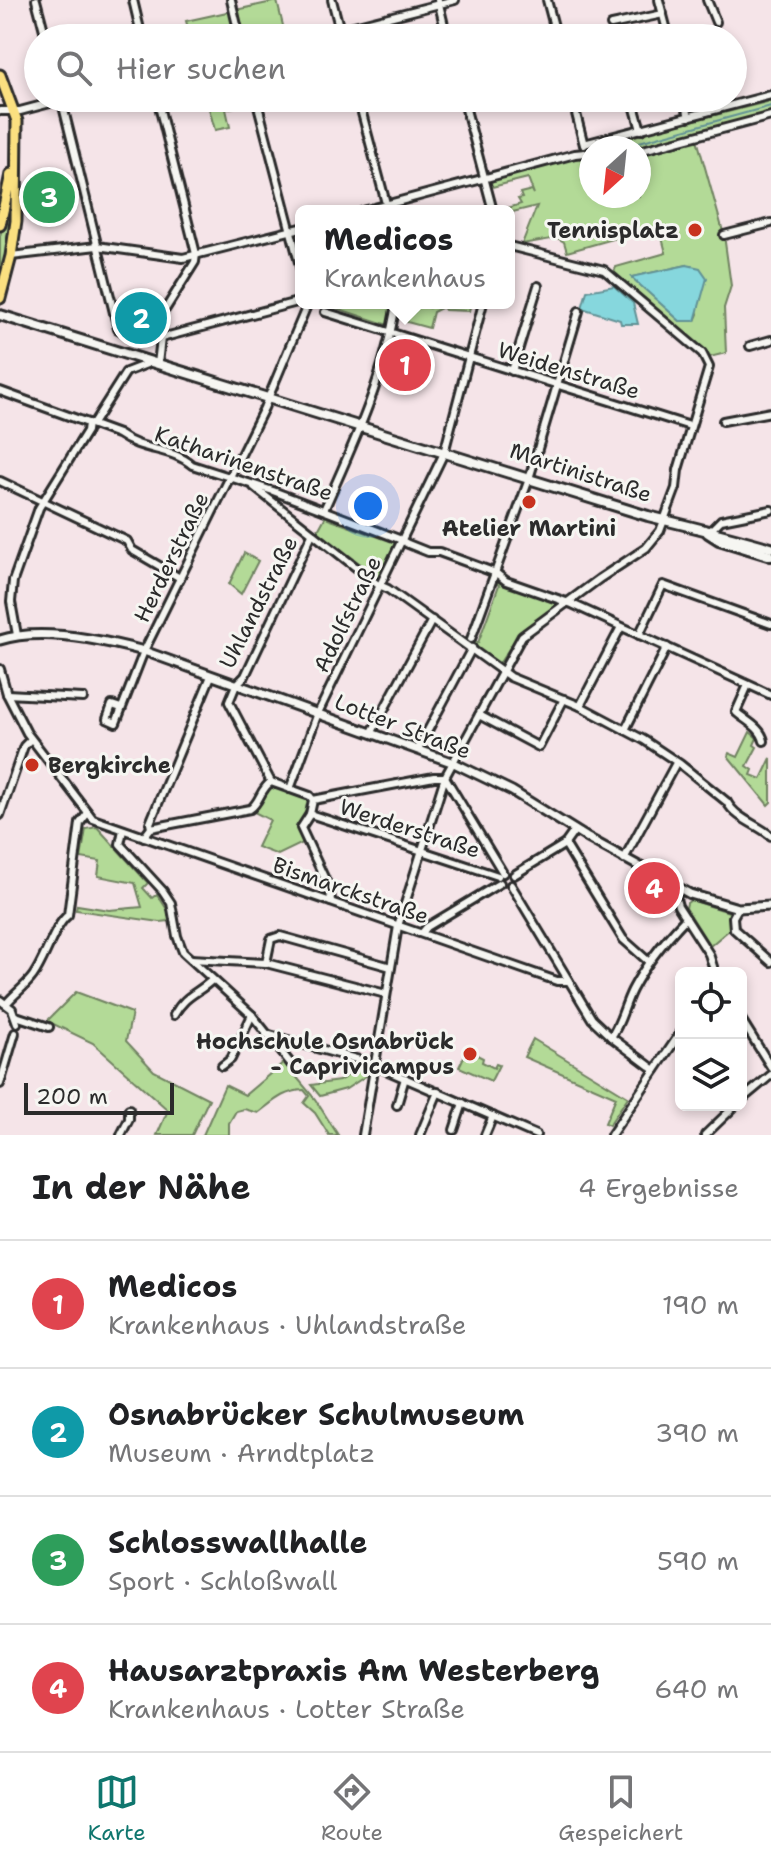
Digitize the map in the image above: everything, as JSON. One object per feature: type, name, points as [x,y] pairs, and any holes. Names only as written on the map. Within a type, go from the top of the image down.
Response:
[{"type":"main road","points":[[0,75],[17,121],[16,221],[0,298]]},
{"type":"main road","points":[[0,225],[11,178],[11,122],[14,113]]},
{"type":"main road","name":"Martinistraße","points":[[0,314],[652,512],[666,520],[708,533]]},
{"type":"main road","points":[[708,533],[724,534],[771,548]]},
{"type":"main road","points":[[708,533],[719,540],[771,556]]},
{"type":"street","points":[[36,0],[42,24]]},
{"type":"street","points":[[133,0],[139,24]]},
{"type":"street","points":[[231,0],[237,24]]},
{"type":"street","points":[[332,0],[338,24]]},
{"type":"street","points":[[361,24],[455,0]]},
{"type":"street","points":[[547,0],[553,24]]},
{"type":"street","points":[[659,0],[666,24]]},
{"type":"street","points":[[707,0],[716,22]]},
{"type":"street","points":[[438,2],[444,24]]},
{"type":"street","points":[[616,24],[663,14]]},
{"type":"street","points":[[747,101],[771,95]]},
{"type":"street","points":[[0,111],[14,113],[24,110]]},
{"type":"street","points":[[67,112],[118,329],[131,332],[153,329]]},
{"type":"street","points":[[153,329],[195,262],[196,254],[160,112]]},
{"type":"street","points":[[260,112],[295,244]]},
{"type":"street","points":[[362,112],[386,205]]},
{"type":"street","points":[[467,112],[491,205]]},
{"type":"street","points":[[576,112],[582,136]]},
{"type":"street","points":[[636,112],[641,130]]},
{"type":"street","points":[[688,112],[689,117]]},
{"type":"street","points":[[617,136],[708,112]]},
{"type":"street","points":[[651,148],[771,116]]},
{"type":"street","points":[[397,205],[484,179],[579,156]]},
{"type":"street","points":[[724,235],[771,223]]},
{"type":"street","points":[[11,256],[97,246],[183,258],[295,230]]},
{"type":"street","points":[[363,1135],[398,926],[445,777],[522,636],[646,548],[666,520],[709,367],[706,358],[604,270],[515,248]]},
{"type":"street","points":[[512,371],[538,286]]},
{"type":"street","points":[[161,338],[295,302]]},
{"type":"street","points":[[290,303],[295,306]]},
{"type":"street","points":[[299,309],[303,318]]},
{"type":"street","name":"Herderstraße","points":[[121,708],[144,651],[230,478],[306,309]]},
{"type":"street","points":[[324,510],[362,425],[392,332],[395,309]]},
{"type":"street","name":"Adolfstraße","points":[[290,789],[318,713],[445,450],[481,309]]},
{"type":"street","points":[[471,639],[530,477],[579,311]]},
{"type":"street","name":"Weidenstraße","points":[[325,312],[690,426]]},
{"type":"street","points":[[153,329],[161,338]]},
{"type":"street","points":[[17,635],[11,590],[43,502],[126,372],[154,363],[161,338]]},
{"type":"street","points":[[750,346],[771,340]]},
{"type":"street","points":[[122,363],[126,372]]},
{"type":"street","name":"Katharinenstraße","points":[[0,391],[118,434],[128,441],[184,458],[192,465],[273,491],[496,573],[506,581],[566,602],[771,695]]},
{"type":"street","points":[[723,421],[771,412]]},
{"type":"street","points":[[0,481],[127,541],[132,550],[180,578]]},
{"type":"street","points":[[251,484],[312,534],[502,672],[580,706],[625,730],[678,763],[739,815],[771,836]]},
{"type":"street","points":[[268,498],[273,491]]},
{"type":"street","points":[[708,533],[721,520],[771,510]]},
{"type":"street","name":"Uhlandstraße","points":[[236,685],[245,676],[312,534]]},
{"type":"street","points":[[639,635],[663,585],[771,624]]},
{"type":"street","points":[[372,732],[432,620]]},
{"type":"street","points":[[580,706],[621,627]]},
{"type":"street","name":"Lotter Straße","points":[[0,640],[17,635],[68,637],[144,651],[454,763],[512,791],[679,889],[738,908],[771,906]]},
{"type":"street","points":[[625,730],[667,647]]},
{"type":"street","points":[[418,749],[472,648]]},
{"type":"street","points":[[0,669],[7,694],[31,739],[87,814],[80,823],[68,915],[61,921],[49,950],[31,979],[3,1002],[16,1019],[49,1027]]},
{"type":"street","points":[[151,828],[150,823],[211,676]]},
{"type":"street","points":[[236,685],[229,702],[271,782],[313,800],[445,777]]},
{"type":"street","points":[[748,685],[736,712],[756,727],[764,736],[764,741]]},
{"type":"street","points":[[7,694],[83,698]]},
{"type":"street","points":[[479,715],[539,747],[564,699]]},
{"type":"street","points":[[0,815],[24,746],[31,739]]},
{"type":"street","points":[[624,859],[678,763]]},
{"type":"street","points":[[445,777],[500,877],[511,885],[592,1019],[655,1070]]},
{"type":"street","points":[[144,837],[151,828],[254,807],[265,786],[271,782]]},
{"type":"street","points":[[313,800],[310,814],[301,828],[330,890],[331,902]]},
{"type":"street","name":"Bismarckstraße","points":[[87,814],[100,822],[398,926],[557,981],[568,981]]},
{"type":"street","name":"Werderstraße","points":[[310,814],[500,877]]},
{"type":"street","points":[[123,830],[120,844],[171,903],[183,952],[252,1015],[291,1064]]},
{"type":"street","points":[[422,933],[500,877],[514,875],[565,844],[575,830]]},
{"type":"street","points":[[565,844],[623,939],[649,962]]},
{"type":"street","points":[[511,885],[514,875]]},
{"type":"street","points":[[679,889],[676,899],[709,954],[713,967]]},
{"type":"street","points":[[738,908],[733,917],[734,929],[771,962]]},
{"type":"street","points":[[611,1037],[632,990],[649,962],[686,918]]},
{"type":"street","points":[[266,963],[271,939],[280,936],[391,967]]},
{"type":"street","points":[[191,959],[266,963],[386,994]]},
{"type":"street","points":[[174,1015],[188,995],[198,993],[212,980]]},
{"type":"street","points":[[222,1066],[231,1059],[252,1015]]},
{"type":"street","points":[[747,1029],[771,1067]]},
{"type":"street","points":[[0,1084],[15,1033]]},
{"type":"street","points":[[266,1034],[373,1065],[493,1116],[519,1131],[536,1135]]},
{"type":"street","points":[[611,1135],[676,1039]]},
{"type":"street","points":[[285,1058],[291,1041]]},
{"type":"street","points":[[747,1095],[771,1075]]},
{"type":"street","points":[[397,1105],[405,1078]]},
{"type":"street","points":[[420,1135],[438,1092]]},
{"type":"street","points":[[454,1130],[463,1103]]},
{"type":"street","points":[[121,1135],[129,1119],[129,1109]]},
{"type":"street","points":[[705,1135],[730,1111]]},
{"type":"street","points":[[485,1135],[493,1116]]},
{"type":"green space","points":[[277,1],[283,24],[187,24],[186,21]]},
{"type":"green space","points":[[771,101],[771,113],[651,145],[651,136],[631,136],[727,112],[747,112],[747,107]]},
{"type":"green space","points":[[210,112],[227,112],[230,127],[215,130]]},
{"type":"green space","points":[[697,139],[724,235],[731,286],[724,308],[726,353],[706,358],[613,275],[616,267],[666,253],[659,226],[567,252],[564,242],[557,238],[522,244],[537,206],[515,212],[515,206],[521,204],[518,199],[522,198],[520,193],[532,190],[534,194],[528,178],[492,187],[493,179],[579,156],[579,208],[651,208],[651,152]],"holes":[[[687,265],[698,314],[695,321],[680,321],[632,277]]]},
{"type":"green space","points":[[14,181],[13,221],[0,290],[0,236]]},
{"type":"green space","points":[[339,309],[390,309],[388,325]]},
{"type":"green space","points":[[414,309],[439,309],[433,312],[429,328],[407,322],[409,312],[414,312]]},
{"type":"green space","points":[[327,514],[330,516],[328,519],[395,543],[398,541],[398,548],[394,547],[379,575],[383,577],[379,581],[323,535],[316,534]]},
{"type":"green space","points":[[244,553],[258,561],[241,594],[229,584]]},
{"type":"green space","points":[[496,581],[557,604],[518,635],[499,664],[471,644],[472,641],[478,643],[499,585]]},
{"type":"green space","points":[[750,732],[757,738],[754,745],[757,747],[747,766],[753,770],[751,775],[761,779],[771,758],[771,802],[768,805],[728,756],[729,753],[738,757]]},
{"type":"green space","points":[[272,785],[310,801],[308,813],[301,823],[305,842],[278,855],[257,847],[270,820],[252,811]]},
{"type":"green space","points":[[97,827],[148,883],[143,888],[152,898],[157,894],[168,911],[169,921],[76,910],[77,905],[109,910],[142,907],[135,883],[98,876],[100,861],[81,858],[86,829]]},
{"type":"green space","points":[[691,900],[729,912],[729,930],[710,946],[686,908]]},
{"type":"green space","points":[[76,992],[132,1013],[126,1041],[154,1071],[209,1099],[192,1135],[157,1135],[168,1110],[93,1043],[47,1021]]},
{"type":"green space","points":[[533,1039],[628,1097],[609,1125],[605,1123],[616,1097],[524,1057]]},
{"type":"green space","points":[[467,1050],[494,1068],[496,1064],[499,1065],[491,1081],[459,1067]]},
{"type":"green space","points":[[284,1062],[315,1099],[338,1135],[329,1135],[315,1113],[304,1103],[309,1096],[304,1090],[284,1095],[258,1113],[244,1109],[236,1111],[229,1123],[229,1135],[203,1135],[225,1085],[245,1095]]},
{"type":"green space","points":[[365,1065],[369,1074],[346,1089],[320,1096],[311,1085],[339,1081]]},
{"type":"water","points":[[687,265],[700,268],[707,278],[695,321],[680,321],[631,277]]},
{"type":"water","points":[[614,286],[633,303],[638,324],[621,324],[620,320],[582,308],[587,291]]},
{"type":"waterway","points":[[651,139],[771,106]]},
{"type":"place","name":"Schlosswallhalle","points":[[49,197]]},
{"type":"place","name":"Tennisplatz","points":[[695,230]]},
{"type":"place","name":"Osnabrücker Schulmuseum","points":[[141,318]]},
{"type":"place","name":"Medicos","points":[[405,365]]},
{"type":"place","name":"Atelier Martini","points":[[529,502]]},
{"type":"place","name":"Bergkirche","points":[[32,765]]},
{"type":"place","name":"Hausarztpraxis Am Westerberg","points":[[654,888]]},
{"type":"place","name":"Hochschule Osnabrück - Caprivicampus","points":[[470,1054]]}]
